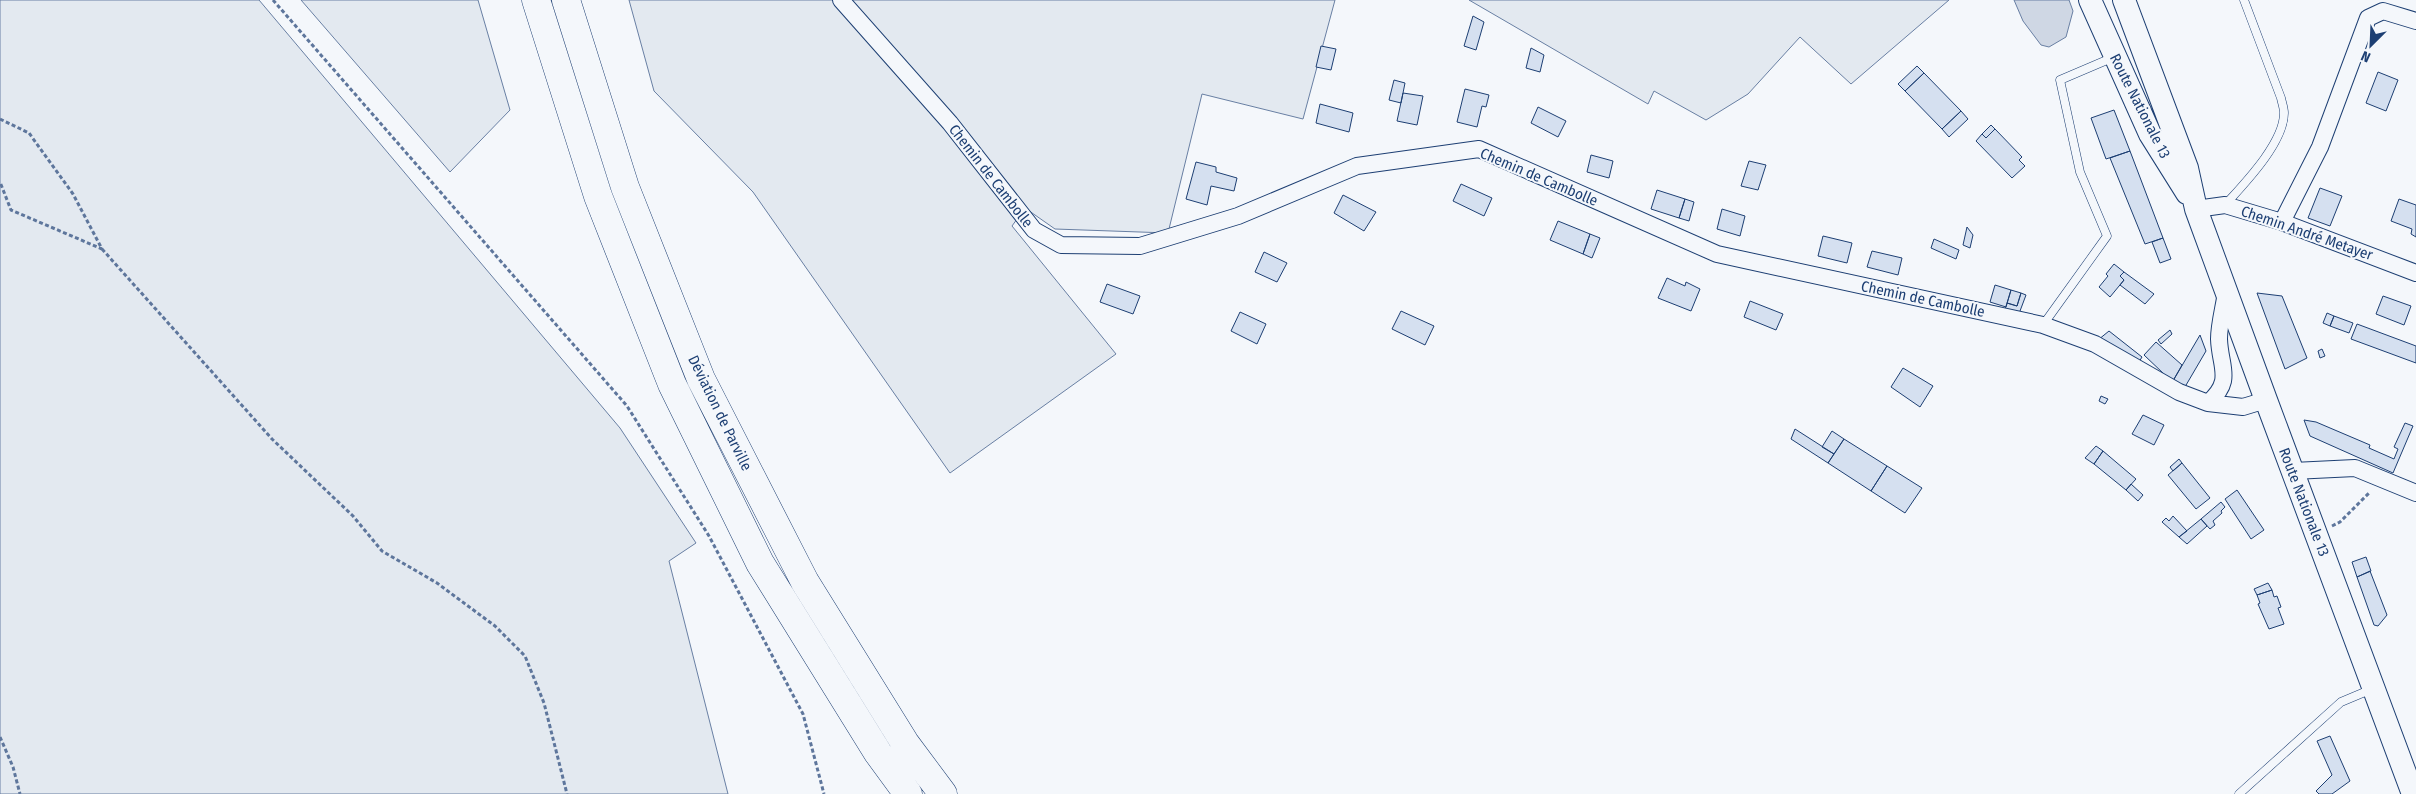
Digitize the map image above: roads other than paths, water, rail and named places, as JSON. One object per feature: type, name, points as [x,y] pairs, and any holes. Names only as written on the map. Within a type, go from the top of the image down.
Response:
[{"type":"highway","name":"Déviation de Parville","points":[[536,0],[598,196],[672,384],[760,563],[878,753],[908,794]]},
{"type":"highway","name":"Déviation de Parville","points":[[566,0],[625,187],[701,379],[805,582],[905,743],[943,794]]},
{"type":"main road","name":"Route Nationale 13","points":[[2090,0],[2150,134],[2196,209]]},
{"type":"main road","name":"Route Nationale 13","points":[[2124,0],[2188,168],[2196,209],[2413,794]]},
{"type":"street","name":"Chemin de Cambolle","points":[[841,0],[950,123],[1034,230],[1061,245],[1140,246],[1238,216],[1357,166],[1479,148],[1717,254],[2043,325],[2095,344],[2179,392],[2208,403],[2243,407],[2266,400]]},
{"type":"street","points":[[2282,222],[2320,147],[2368,18],[2383,11],[2416,21]]},
{"type":"street","name":"Chemin André Metayer","points":[[2196,209],[2225,205],[2282,222],[2416,273]]},
{"type":"street","points":[[2208,403],[2218,395],[2224,382],[2219,339],[2226,290]]},
{"type":"street","points":[[2293,471],[2355,468],[2416,493]]},
{"type":"lane","points":[[2225,205],[2250,179],[2275,143],[2284,114],[2281,98],[2244,0]]},
{"type":"lane","points":[[2043,325],[2108,236],[2080,172],[2060,80],[2114,57]]},
{"type":"lane","points":[[2239,794],[2341,702],[2374,689]]}]
